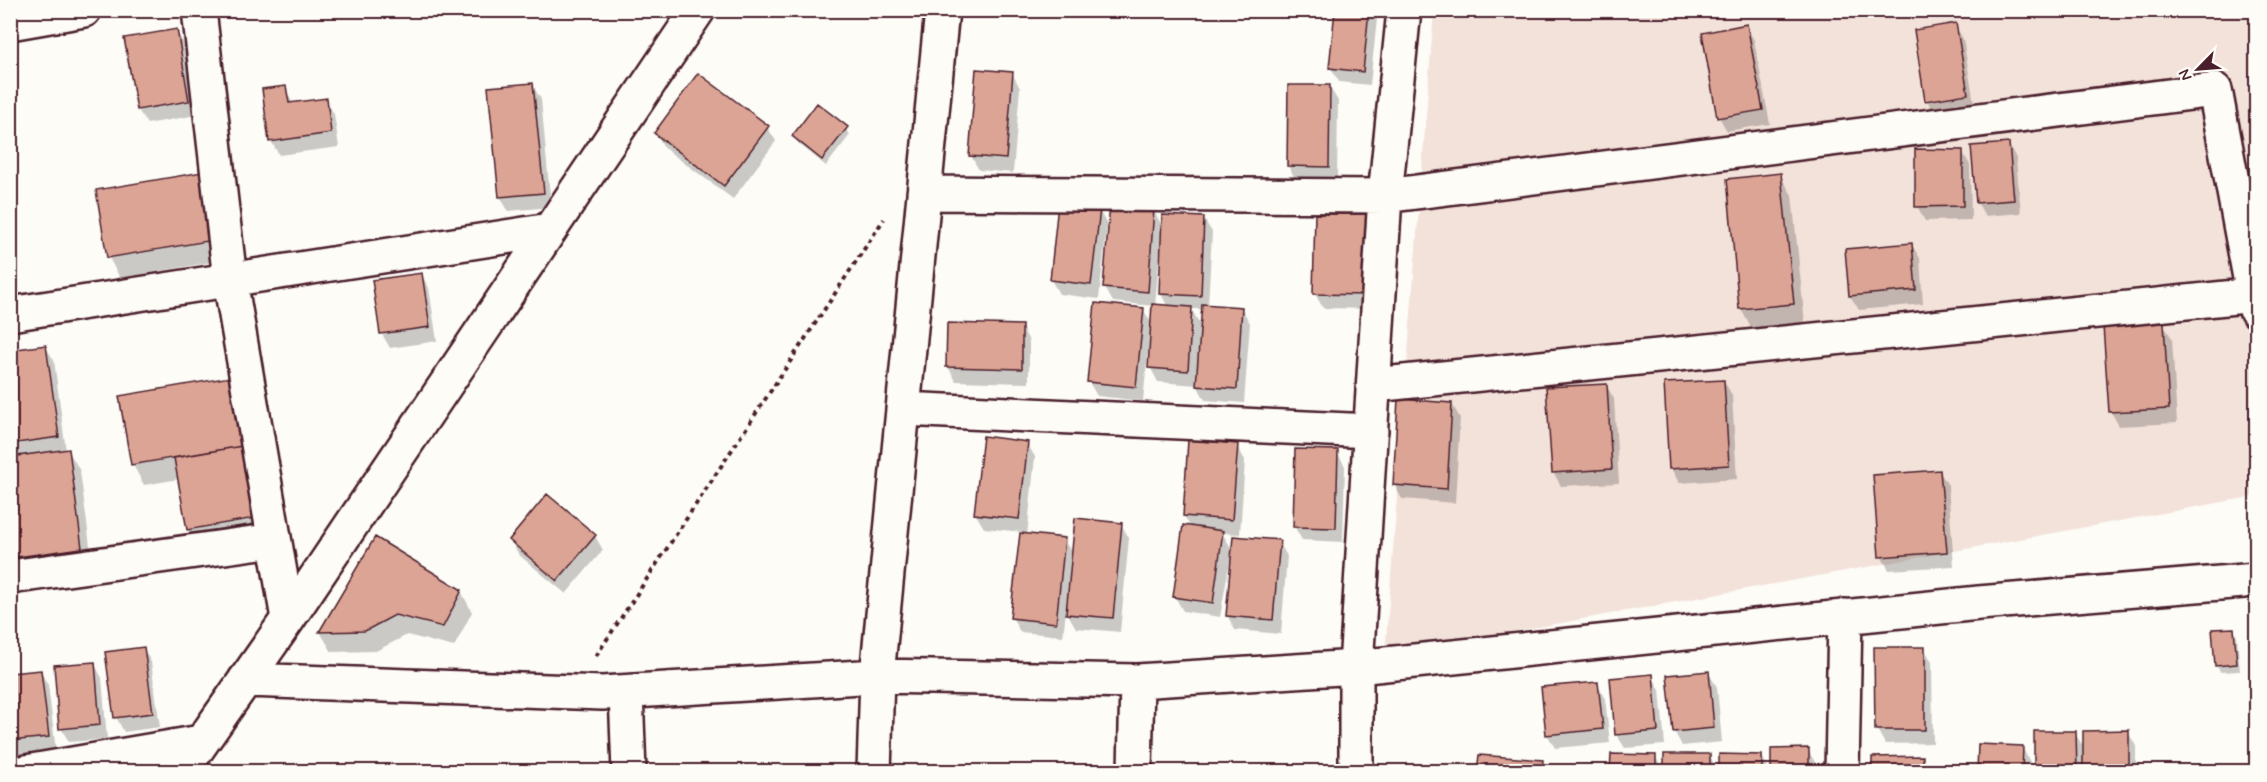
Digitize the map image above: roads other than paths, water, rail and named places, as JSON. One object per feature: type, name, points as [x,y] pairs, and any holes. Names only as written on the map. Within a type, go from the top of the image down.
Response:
[{"type":"street","points":[[10,23],[84,10]]},
{"type":"street","points":[[200,10],[230,280],[288,618]]},
{"type":"street","points":[[181,771],[288,618],[698,10]]},
{"type":"street","points":[[874,771],[877,676],[942,10]]},
{"type":"street","points":[[1356,771],[1356,667],[1386,196],[1404,10]]},
{"type":"street","points":[[924,193],[1386,196],[2215,90],[2256,303],[1374,385]]},
{"type":"street","points":[[10,314],[550,230]]},
{"type":"street","points":[[903,409],[1371,431]]},
{"type":"street","points":[[10,577],[274,540]]},
{"type":"street","points":[[245,680],[573,692],[626,692],[877,676],[1137,681],[1356,667],[1845,616],[2256,580]]},
{"type":"street","points":[[1842,771],[1845,616]]},
{"type":"street","points":[[1135,771],[1137,681]]},
{"type":"street","points":[[626,692],[629,771]]},
{"type":"street","points":[[26,771],[201,742]]}]
